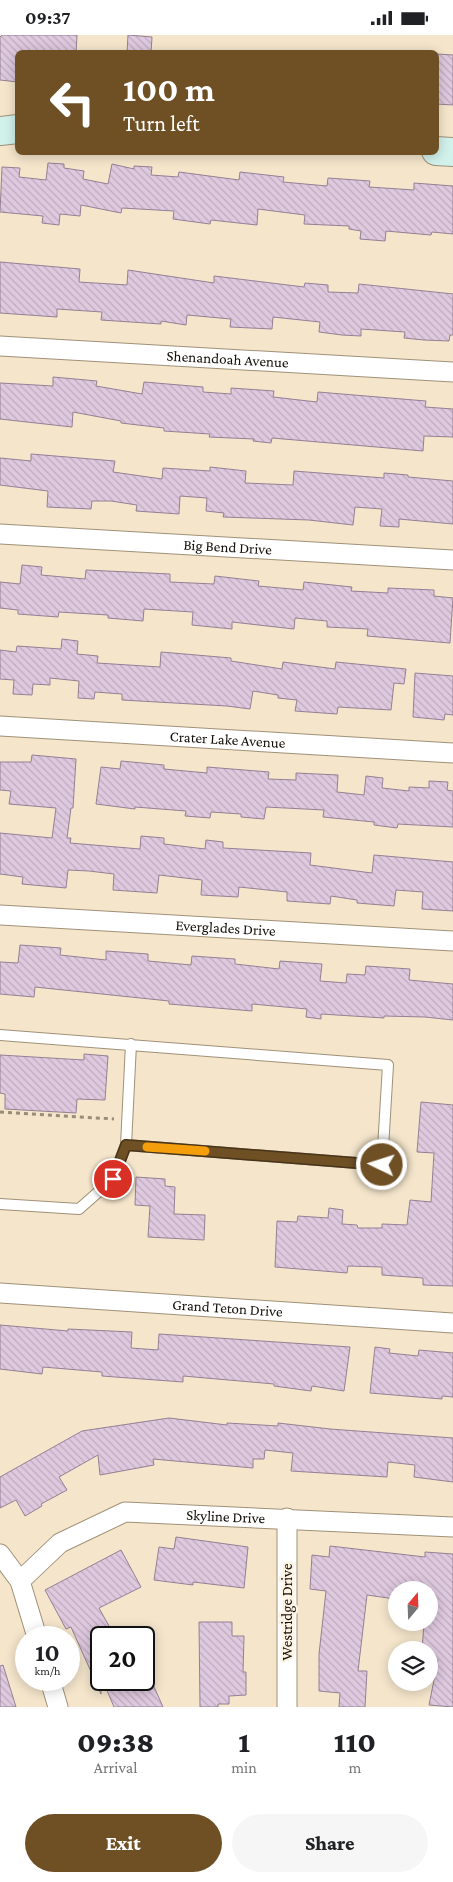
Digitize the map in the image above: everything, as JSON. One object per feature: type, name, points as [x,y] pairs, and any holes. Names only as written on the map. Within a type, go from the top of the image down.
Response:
[{"type":"street","points":[[0,131],[15,129]]},
{"type":"street","points":[[439,151],[453,152]]},
{"type":"street","name":"Shenandoah Avenue","points":[[0,346],[453,372]]},
{"type":"street","name":"Big Bend Drive","points":[[0,534],[453,561]]},
{"type":"street","name":"Crater Lake Avenue","points":[[0,726],[453,753]]},
{"type":"street","name":"Everglades Drive","points":[[0,915],[453,941]]},
{"type":"street","name":"Grand Teton Drive","points":[[0,1293],[453,1323]]},
{"type":"street","name":"Skyline Drive","points":[[20,1581],[60,1543],[125,1512],[453,1527]]},
{"type":"street","name":"Westridge Drive","points":[[287,1518],[287,1707]]},
{"type":"street","points":[[0,1554],[20,1581],[34,1626]]},
{"type":"street","points":[[53,1691],[58,1707]]},
{"type":"lane","points":[[0,1035],[388,1065],[382,1165],[126,1145]]},
{"type":"lane","points":[[0,1204],[79,1209],[113,1179],[126,1145],[131,1044]]},
{"type":"path","points":[[0,1112],[115,1119]]},
{"type":"building","points":[[2,35],[77,35],[76,50],[15,50],[15,82],[0,80],[0,37]]},
{"type":"building","points":[[128,35],[152,37],[151,50],[127,50]]},
{"type":"building","points":[[439,54],[453,55],[453,105],[439,104]]},
{"type":"building","points":[[48,163],[64,164],[64,168],[84,171],[83,179],[108,184],[112,164],[134,169],[134,166],[152,167],[151,175],[178,177],[179,172],[239,180],[240,172],[284,177],[283,182],[327,186],[328,178],[370,181],[369,187],[414,190],[414,183],[453,186],[453,234],[432,232],[431,235],[386,231],[385,241],[360,239],[361,231],[349,229],[349,226],[304,224],[305,215],[258,209],[257,225],[211,220],[210,224],[173,219],[174,211],[122,208],[121,213],[81,205],[80,216],[60,214],[59,225],[42,223],[43,216],[0,212],[2,167],[20,168],[19,177],[46,180]]},
{"type":"building","points":[[0,262],[80,269],[79,282],[127,285],[128,270],[214,283],[214,276],[304,287],[305,283],[328,285],[328,292],[358,293],[359,284],[453,294],[453,335],[450,335],[449,341],[424,340],[404,338],[405,332],[361,329],[361,336],[342,335],[319,332],[320,322],[273,317],[272,329],[230,327],[231,319],[187,315],[186,325],[161,321],[161,324],[101,320],[102,312],[57,309],[57,317],[0,313]]},
{"type":"building","points":[[53,377],[97,381],[96,386],[142,394],[144,382],[203,387],[203,392],[231,394],[231,388],[274,391],[273,397],[317,402],[318,392],[426,401],[425,407],[453,409],[453,437],[424,436],[423,451],[272,438],[271,443],[253,441],[254,439],[209,437],[210,434],[164,431],[164,428],[121,423],[121,421],[73,412],[72,427],[0,419],[0,383],[53,386]]},
{"type":"building","points":[[31,454],[115,461],[113,472],[162,479],[163,468],[210,471],[210,467],[246,471],[245,483],[293,485],[294,471],[384,478],[384,473],[453,481],[453,524],[399,519],[399,527],[380,526],[382,509],[355,507],[353,525],[309,520],[223,517],[224,513],[206,511],[207,498],[180,496],[179,514],[136,511],[137,505],[111,501],[92,501],[91,509],[47,507],[48,491],[0,485],[0,458],[31,461]]},
{"type":"building","points":[[22,565],[42,567],[41,575],[85,579],[86,570],[170,574],[170,582],[214,584],[215,576],[259,581],[258,586],[303,590],[304,582],[352,587],[351,591],[388,593],[388,588],[434,590],[434,596],[453,598],[450,643],[367,636],[368,629],[327,627],[327,621],[295,618],[294,629],[232,622],[232,629],[192,625],[193,612],[144,609],[143,621],[108,618],[108,615],[59,612],[58,617],[18,614],[18,610],[0,608],[0,582],[20,584]]},
{"type":"building","points":[[62,639],[78,641],[77,654],[98,656],[97,663],[160,667],[161,652],[231,658],[231,661],[282,669],[283,662],[335,669],[336,662],[406,669],[404,684],[394,683],[391,710],[338,707],[337,714],[295,711],[297,700],[278,698],[278,695],[253,691],[250,709],[122,700],[122,694],[95,692],[94,699],[78,698],[79,681],[50,678],[50,685],[33,684],[32,695],[13,694],[14,680],[0,679],[0,650],[16,652],[17,646],[61,649]]},
{"type":"building","points":[[415,673],[453,676],[453,715],[445,714],[444,720],[413,717]]},
{"type":"building","points":[[32,755],[76,759],[73,808],[71,808],[67,838],[71,838],[70,843],[140,849],[141,836],[164,838],[164,844],[205,849],[206,840],[223,842],[223,848],[311,853],[310,865],[372,873],[374,855],[453,862],[453,911],[422,909],[423,892],[396,890],[394,906],[357,903],[357,900],[331,896],[330,904],[287,901],[287,892],[239,887],[238,897],[201,895],[202,880],[159,875],[157,893],[113,890],[114,874],[89,871],[68,870],[66,888],[22,884],[23,877],[0,874],[0,833],[52,838],[56,808],[9,804],[11,791],[0,790],[0,762],[31,762]]},
{"type":"building","points":[[121,761],[164,765],[164,769],[207,773],[207,767],[269,772],[268,779],[296,780],[296,773],[338,775],[337,792],[364,795],[366,776],[383,778],[382,788],[409,791],[409,787],[429,788],[429,781],[448,782],[447,790],[453,791],[453,827],[398,824],[397,828],[374,825],[374,822],[323,817],[324,810],[266,807],[264,819],[241,817],[241,814],[211,812],[210,818],[185,816],[186,811],[135,807],[135,809],[96,804],[101,767],[120,769]]},
{"type":"building","points":[[20,945],[61,948],[60,955],[106,960],[106,951],[148,954],[148,961],[191,965],[192,956],[235,959],[235,964],[279,969],[280,961],[322,964],[320,981],[346,983],[347,974],[365,975],[366,966],[410,969],[409,980],[453,984],[453,1020],[425,1017],[384,1016],[384,1018],[321,1014],[321,1019],[306,1017],[307,1009],[252,1004],[252,1011],[169,1004],[169,1001],[35,987],[34,997],[0,994],[0,962],[18,963]]},
{"type":"building","points":[[84,1054],[108,1056],[105,1100],[77,1099],[76,1113],[5,1109],[5,1094],[0,1093],[0,1055],[84,1060]]},
{"type":"building","points":[[421,1102],[453,1105],[453,1286],[423,1285],[423,1278],[382,1275],[382,1267],[348,1266],[347,1273],[275,1267],[277,1221],[297,1222],[298,1216],[328,1218],[329,1208],[343,1210],[342,1224],[357,1225],[358,1228],[382,1228],[382,1224],[407,1225],[410,1200],[431,1202],[434,1153],[417,1152]]},
{"type":"building","points":[[136,1177],[165,1179],[165,1186],[175,1187],[174,1214],[205,1215],[204,1240],[148,1237],[150,1206],[135,1205]]},
{"type":"building","points":[[0,1325],[68,1331],[68,1329],[132,1332],[131,1348],[158,1350],[159,1334],[350,1347],[344,1391],[312,1386],[311,1391],[274,1386],[274,1384],[183,1376],[183,1382],[102,1376],[102,1372],[43,1367],[42,1374],[0,1369]]},
{"type":"building","points":[[375,1347],[390,1349],[389,1353],[418,1356],[419,1350],[453,1353],[453,1397],[442,1396],[442,1399],[370,1393]]},
{"type":"building","points":[[169,1418],[227,1425],[227,1423],[278,1426],[278,1423],[330,1429],[453,1438],[453,1482],[414,1477],[415,1465],[388,1462],[387,1477],[291,1471],[293,1453],[265,1450],[264,1459],[253,1459],[253,1468],[153,1459],[154,1465],[100,1475],[98,1455],[59,1477],[67,1490],[41,1504],[42,1506],[25,1516],[16,1500],[0,1508],[0,1477],[82,1431]]},
{"type":"building","points":[[176,1537],[248,1547],[244,1588],[193,1582],[193,1585],[154,1580],[159,1547],[174,1549]]},
{"type":"building","points":[[330,1546],[425,1557],[425,1552],[453,1554],[453,1707],[429,1705],[432,1691],[438,1691],[438,1641],[423,1641],[423,1631],[438,1631],[438,1581],[388,1581],[388,1598],[367,1595],[358,1671],[367,1671],[365,1707],[339,1707],[340,1693],[319,1691],[319,1654],[326,1591],[310,1589],[312,1555],[329,1557]]},
{"type":"building","points":[[121,1550],[141,1587],[99,1608],[109,1626],[90,1626],[90,1669],[80,1647],[80,1626],[64,1626],[45,1590]]},
{"type":"building","points":[[199,1622],[232,1622],[232,1636],[244,1636],[243,1672],[246,1672],[246,1695],[229,1696],[229,1704],[218,1704],[218,1707],[200,1707]]},
{"type":"building","points":[[3,1665],[16,1707],[0,1707],[0,1666]]},
{"type":"building","points":[[155,1689],[163,1707],[114,1707],[107,1691],[155,1691]]},
{"type":"slow traffic","points":[[147,1147],[205,1151]]},
{"type":"route","points":[[113,1179],[126,1145],[382,1165]]}]
